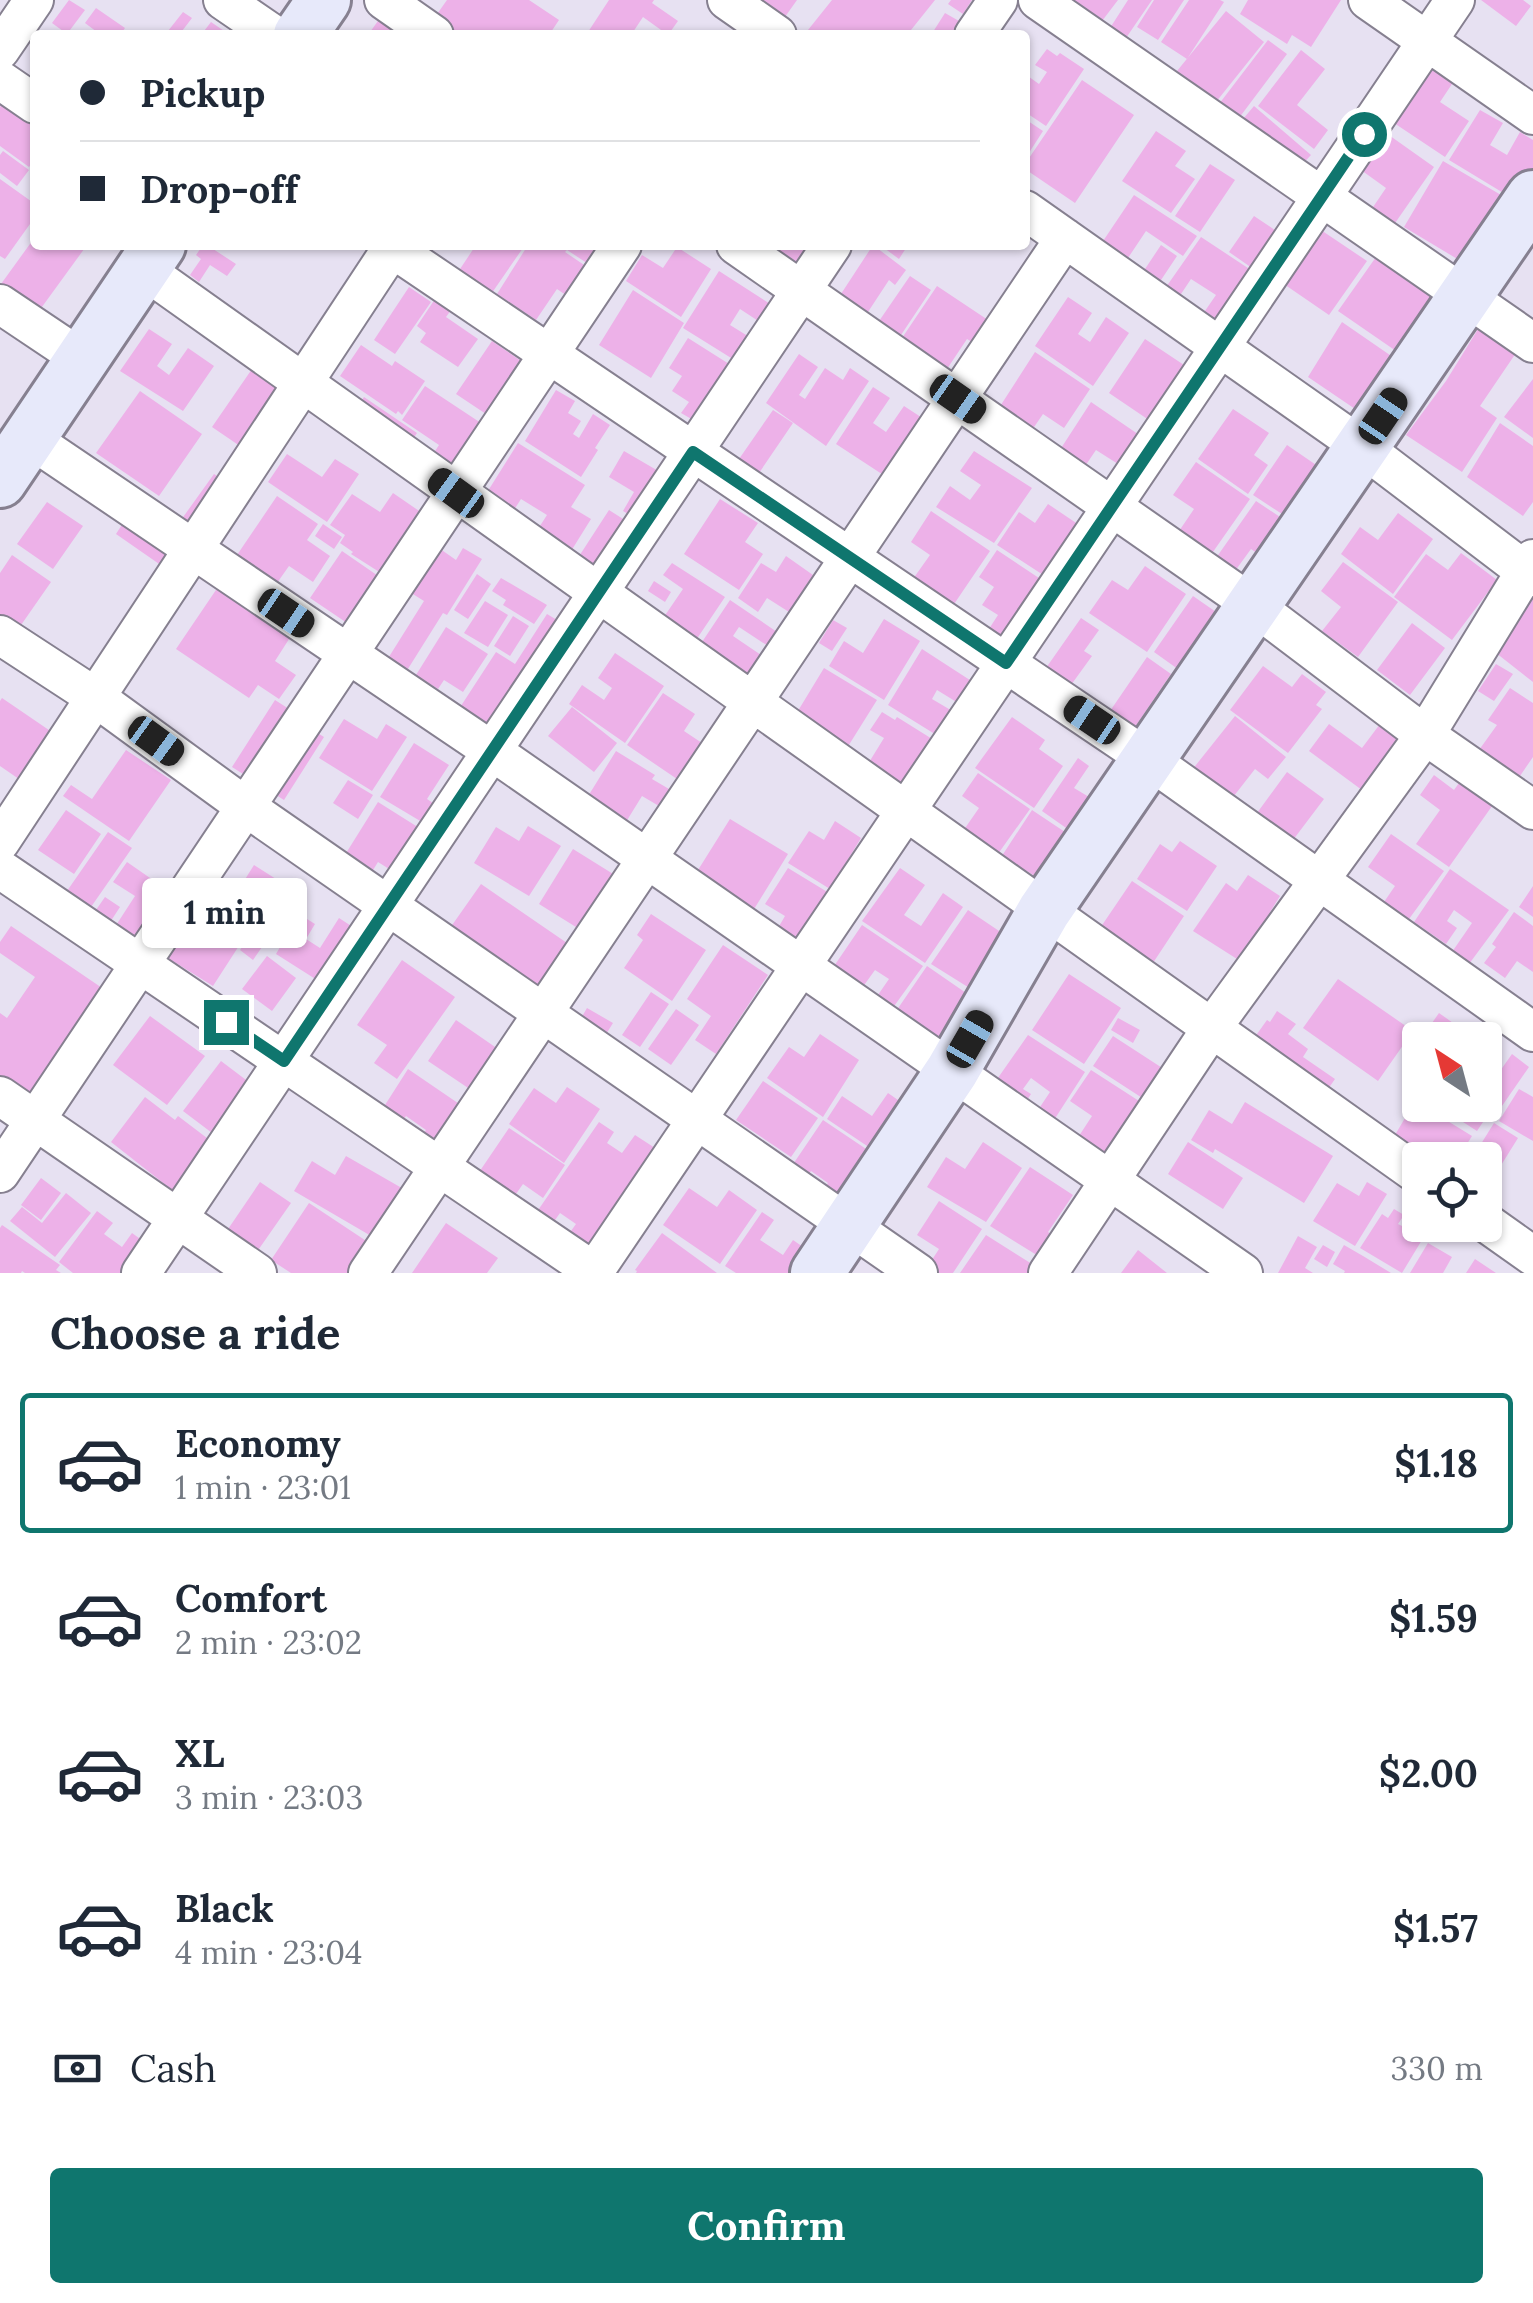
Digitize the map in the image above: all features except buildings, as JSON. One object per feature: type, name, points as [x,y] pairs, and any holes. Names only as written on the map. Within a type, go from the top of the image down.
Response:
[{"type":"street","points":[[0,50],[34,0]]},
{"type":"street","points":[[223,0],[267,30]]},
{"type":"street","points":[[303,30],[324,0]]},
{"type":"street","points":[[384,0],[427,30]]},
{"type":"street","points":[[727,0],[765,30]]},
{"type":"street","points":[[977,30],[998,0]]},
{"type":"street","points":[[1038,0],[1533,342]]},
{"type":"street","points":[[1368,0],[1533,114]]},
{"type":"street","points":[[0,869],[594,1272],[1454,0]]},
{"type":"street","points":[[0,80],[30,101]]},
{"type":"street","points":[[818,1273],[952,1070],[1044,911],[1533,197]]},
{"type":"street","points":[[1030,213],[1362,446],[1530,570],[1425,735],[1211,1029],[1048,1273]]},
{"type":"street","points":[[368,1273],[1066,238]]},
{"type":"street","points":[[0,842],[391,250]]},
{"type":"street","points":[[397,250],[1148,759],[1533,1032]]},
{"type":"street","points":[[0,1173],[619,250]]},
{"type":"street","points":[[743,250],[1254,605],[1425,735],[1533,810]]},
{"type":"street","points":[[141,1273],[829,250]]},
{"type":"street","points":[[0,481],[151,257],[303,384],[1402,1163]]},
{"type":"street","points":[[0,304],[82,359]]},
{"type":"street","points":[[29,438],[492,751],[1243,1273]]},
{"type":"street","points":[[0,636],[95,698],[918,1273]]},
{"type":"street","points":[[0,1096],[257,1273]]},
{"type":"street","points":[[1502,1234],[1533,1256]]},
{"type":"route","points":[[226,1022],[284,1061],[693,452],[1006,663],[1364,134]]}]
